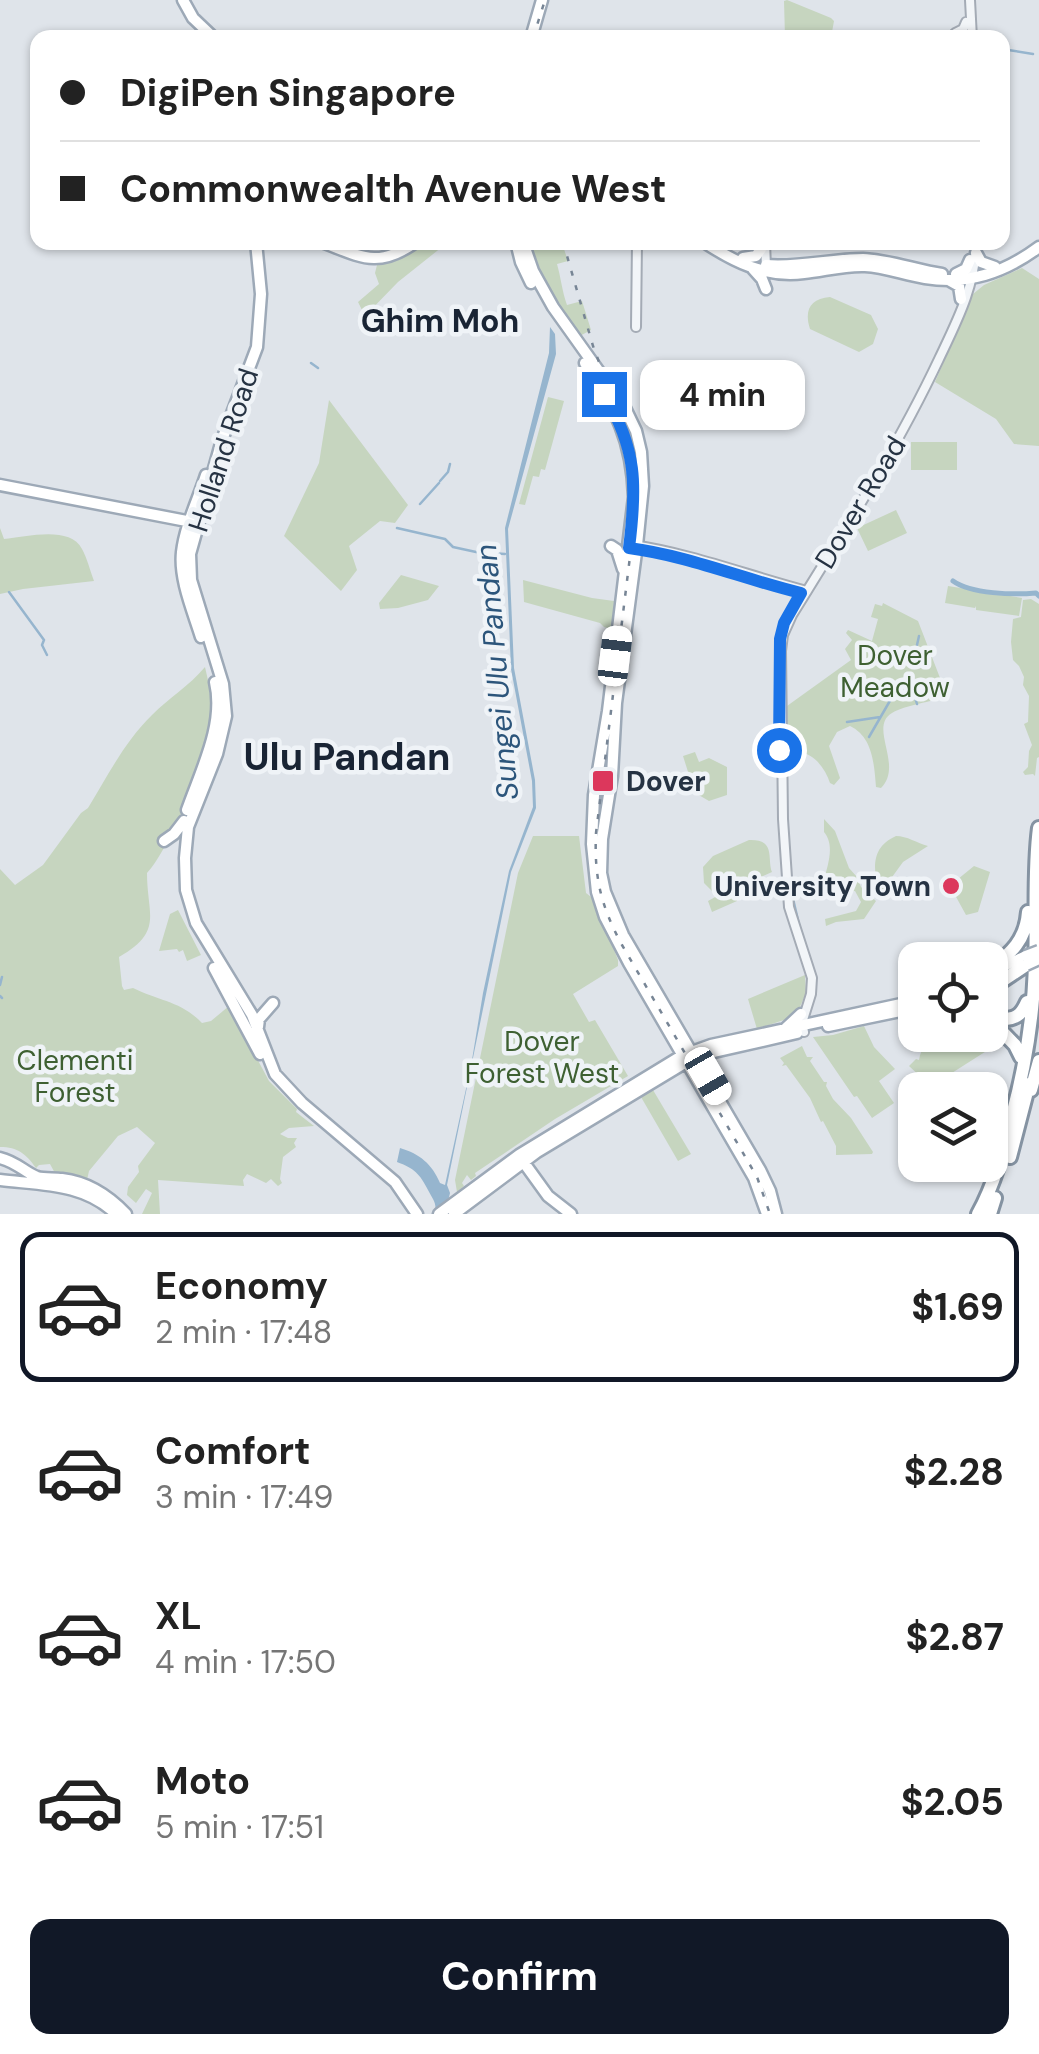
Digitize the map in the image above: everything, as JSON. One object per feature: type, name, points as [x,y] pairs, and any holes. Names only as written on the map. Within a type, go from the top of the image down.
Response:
[{"type":"highway","points":[[1022,1100],[1017,1083],[1034,919],[1038,835]]},
{"type":"highway","points":[[1008,954],[1024,934],[1038,835]]},
{"type":"highway","points":[[1022,1100],[1035,967],[1034,919]]},
{"type":"highway","points":[[1008,978],[1033,962]]},
{"type":"highway","points":[[1008,1019],[1022,1013],[1026,1002]]},
{"type":"highway","points":[[982,1214],[995,1198],[1006,1171],[1039,1026]]},
{"type":"highway","points":[[1008,1037],[1021,1058]]},
{"type":"highway","points":[[982,1214],[1039,1060]]},
{"type":"main road","points":[[181,0],[203,30]]},
{"type":"main road","points":[[536,30],[545,0]]},
{"type":"main road","points":[[716,250],[732,260],[767,269],[866,266],[926,278],[978,282],[1039,243]]},
{"type":"main road","name":"Holland Road","points":[[186,824],[226,716],[221,677],[190,599],[182,572],[182,552],[250,346],[255,305],[254,250]]},
{"type":"main road","points":[[344,250],[381,259],[401,250]]},
{"type":"main road","points":[[358,250],[380,255],[397,250]]},
{"type":"main road","points":[[520,250],[521,262],[535,290],[624,431],[633,469]]},
{"type":"main road","points":[[523,250],[542,287],[625,408],[637,434],[643,473],[619,667],[612,684],[594,795],[592,844],[597,892],[605,918],[670,1034],[690,1056]]},
{"type":"main road","points":[[729,250],[767,269],[828,261],[857,250],[874,260],[965,281],[998,269]]},
{"type":"main road","points":[[742,258],[756,256],[760,250]]},
{"type":"main road","points":[[765,250],[769,261],[762,278],[768,289],[772,281],[767,269]]},
{"type":"main road","points":[[965,281],[973,250]]},
{"type":"main road","points":[[973,250],[981,262],[998,269]]},
{"type":"main road","points":[[624,431],[630,436],[637,434]]},
{"type":"main road","points":[[637,434],[633,441],[633,546],[625,580],[612,776],[601,873],[623,935],[684,1036],[690,1056],[718,1106],[764,1178],[776,1214]]},
{"type":"main road","points":[[0,485],[178,519],[192,525]]},
{"type":"main road","name":"Holland Road","points":[[192,525],[190,573],[218,693],[214,749]]},
{"type":"main road","points":[[625,580],[621,558],[611,544],[631,528]]},
{"type":"main road","points":[[190,599],[193,586]]},
{"type":"main road","points":[[215,723],[221,708],[221,677]]},
{"type":"main road","points":[[186,824],[164,841],[173,843],[179,851],[180,887],[188,920],[268,1072],[278,1088],[383,1176],[414,1214]]},
{"type":"main road","points":[[186,824],[185,879],[192,914],[258,1027],[270,1065],[282,1084],[426,1214]]},
{"type":"main road","points":[[1008,966],[1039,951]]},
{"type":"main road","points":[[1008,969],[1033,962]]},
{"type":"main road","points":[[258,1027],[259,1018],[273,1003]]},
{"type":"main road","points":[[439,1214],[504,1175],[519,1160],[690,1056],[799,1024],[898,1007]]},
{"type":"main road","points":[[799,1024],[898,1007]]},
{"type":"main road","points":[[247,1011],[261,1010]]},
{"type":"main road","points":[[247,1011],[256,1044]]},
{"type":"main road","points":[[668,1068],[673,1050],[670,1034]]},
{"type":"main road","points":[[684,1036],[712,1048]]},
{"type":"main road","points":[[702,1078],[712,1048]]},
{"type":"main road","points":[[452,1209],[464,1189],[504,1159],[614,1090],[668,1068],[683,1068],[702,1078]]},
{"type":"main road","points":[[452,1209],[640,1080]]},
{"type":"main road","points":[[588,1106],[608,1100]]},
{"type":"main road","points":[[718,1106],[754,1178],[767,1214]]},
{"type":"main road","points":[[529,1175],[537,1152]]},
{"type":"main road","points":[[0,1158],[19,1164],[35,1180],[96,1198],[116,1214]]},
{"type":"main road","points":[[519,1160],[556,1211]]},
{"type":"main road","points":[[504,1175],[529,1175],[572,1214]]},
{"type":"main road","points":[[0,1180],[64,1179],[105,1195],[126,1214]]},
{"type":"main road","points":[[408,1198],[414,1214]]},
{"type":"street","points":[[968,0],[968,30]]},
{"type":"street","points":[[968,0],[969,30]]},
{"type":"street","points":[[961,30],[966,22]]},
{"type":"street","points":[[638,327],[640,250]]},
{"type":"street","name":"Dover Road","points":[[799,1024],[811,994],[812,978],[788,907],[784,864],[779,795],[779,651],[784,623],[913,412],[950,336],[973,250]]},
{"type":"street","points":[[633,546],[711,562],[804,592]]},
{"type":"green space","points":[[784,1],[831,18],[832,30],[785,30]]},
{"type":"green space","points":[[438,250],[398,282],[365,316],[358,302],[379,284],[377,265],[409,252]]},
{"type":"green space","points":[[527,250],[564,250],[568,261],[557,264],[567,305],[582,301],[591,330],[576,338]]},
{"type":"green space","points":[[1022,268],[1039,279],[1039,446],[1014,444],[996,419],[935,382],[973,294]]},
{"type":"green space","points":[[830,297],[871,315],[878,329],[873,344],[859,352],[810,329],[810,307]]},
{"type":"green space","points":[[548,397],[564,401],[545,470],[541,469],[539,477],[533,476],[525,505],[519,504]]},
{"type":"green space","points":[[329,400],[408,505],[395,523],[380,521],[349,546],[357,570],[341,591],[284,536],[319,463]]},
{"type":"green space","points":[[911,442],[957,442],[957,470],[911,470]]},
{"type":"green space","points":[[896,510],[907,533],[868,551],[857,528]]},
{"type":"green space","points":[[0,528],[4,539],[47,534],[68,537],[84,553],[94,581],[0,594]]},
{"type":"green space","points":[[401,575],[439,586],[428,600],[380,609],[379,603]]},
{"type":"green space","points":[[523,580],[614,601],[612,629],[524,602]]},
{"type":"green space","points":[[948,586],[1022,598],[1019,616],[945,603]]},
{"type":"green space","points":[[1023,600],[1039,604],[1039,757],[1035,776],[1023,772],[1028,767],[1032,745],[1024,724],[1028,722],[1029,696],[1023,685],[1024,677],[1013,660],[1011,642],[1013,619],[1021,617]]},
{"type":"green space","name":"Dover Meadow","points":[[883,603],[918,621],[947,696],[897,710],[886,719],[883,727],[889,769],[881,788],[876,787],[871,752],[863,737],[850,726],[837,732],[829,746],[840,778],[834,785],[815,759],[803,753],[788,753],[787,706],[851,660],[845,649],[852,640],[848,630],[872,641],[878,619],[871,617],[875,604]]},
{"type":"green space","name":"Clementi Forest","points":[[205,667],[212,698],[209,728],[175,832],[147,873],[150,921],[142,939],[119,957],[122,986],[124,990],[133,988],[178,1006],[202,1023],[211,1021],[229,1006],[269,1081],[314,1126],[289,1128],[280,1134],[297,1138],[296,1147],[283,1157],[282,1183],[278,1186],[271,1179],[266,1183],[247,1174],[244,1186],[158,1180],[160,1214],[142,1214],[152,1193],[146,1189],[136,1203],[127,1195],[128,1187],[155,1143],[137,1127],[118,1136],[89,1171],[87,1180],[100,1186],[56,1175],[50,1164],[36,1168],[21,1152],[0,1147],[0,869],[15,885],[43,865],[88,808],[133,736]]},
{"type":"green space","points":[[695,752],[699,762],[709,758],[727,767],[727,795],[709,801],[685,791],[680,780],[699,773],[689,775],[683,756]]},
{"type":"green space","points":[[824,819],[835,831],[861,887],[876,901],[864,919],[826,926],[825,919],[856,911],[861,902],[855,891],[838,889],[824,880],[830,849]]},
{"type":"green space","name":"Dover Forest West","points":[[533,836],[579,836],[586,893],[595,900],[618,966],[573,994],[589,1022],[595,1020],[628,1076],[555,1119],[475,1173],[471,1180],[467,1175],[457,1192],[455,1180],[518,873]]},
{"type":"green space","points":[[896,836],[928,846],[903,862],[879,895],[877,854]]},
{"type":"green space","points":[[749,840],[767,846],[772,872],[733,890],[737,901],[712,912],[708,901],[717,896],[704,883],[703,867],[713,856]]},
{"type":"green space","points":[[974,866],[990,872],[978,912],[966,915],[947,888]]},
{"type":"green space","points":[[178,910],[201,955],[187,961],[183,950],[159,951],[170,914]]},
{"type":"green space","points":[[805,975],[806,993],[796,1016],[757,1029],[748,999]]},
{"type":"green space","points":[[864,1026],[874,1047],[895,1069],[879,1081],[894,1103],[872,1118],[813,1037]]},
{"type":"green space","points":[[802,1046],[807,1057],[813,1057],[810,1061],[827,1082],[833,1099],[851,1118],[872,1154],[836,1155],[836,1146],[810,1098],[786,1065],[782,1066],[780,1058]]},
{"type":"green space","points":[[921,1052],[985,1052],[953,1072],[915,1072],[909,1066],[919,1060]]},
{"type":"green space","points":[[653,1090],[691,1154],[678,1161],[641,1097]]},
{"type":"water","points":[[550,327],[555,334],[556,354],[508,529],[514,668],[535,780],[536,808],[511,872],[447,1185],[450,1193],[445,1214],[435,1214],[434,1201],[422,1180],[412,1169],[397,1162],[400,1148],[424,1161],[445,1185],[509,871],[533,807],[532,781],[511,669],[505,528],[549,353]]},
{"type":"waterway","points":[[1010,50],[1033,54]]},
{"type":"waterway","points":[[311,363],[318,368]]},
{"type":"waterway","points":[[440,481],[450,464]]},
{"type":"waterway","points":[[420,504],[439,483]]},
{"type":"waterway","name":"Sungei Ulu Pandan","points":[[397,528],[445,539],[453,547],[505,554]]},
{"type":"waterway","points":[[953,581],[981,591],[1039,596]]},
{"type":"waterway","points":[[9,592],[44,640],[47,655]]},
{"type":"waterway","points":[[917,645],[919,636]]},
{"type":"waterway","points":[[914,694],[917,704]]},
{"type":"waterway","points":[[869,737],[891,699]]},
{"type":"waterway","points":[[847,722],[880,717]]},
{"type":"waterway","points":[[790,886],[801,933]]},
{"type":"waterway","points":[[0,985],[2,977]]},
{"type":"waterway","points":[[1013,1024],[1023,1023]]},
{"type":"railway","points":[[536,30],[545,0]]},
{"type":"railway","points":[[565,250],[635,482],[634,524],[596,833],[600,891],[622,945],[757,1177],[770,1214]]},
{"type":"place","name":"Dover","points":[[603,781]]},
{"type":"place","name":"University Town","points":[[951,886]]},
{"type":"district","name":"Ghim Moh","points":[[440,321]]},
{"type":"district","name":"Ulu Pandan","points":[[347,757]]},
{"type":"route","points":[[604,394],[624,431],[633,469],[629,548],[708,564],[801,593],[784,623],[778,650],[779,750]]}]
